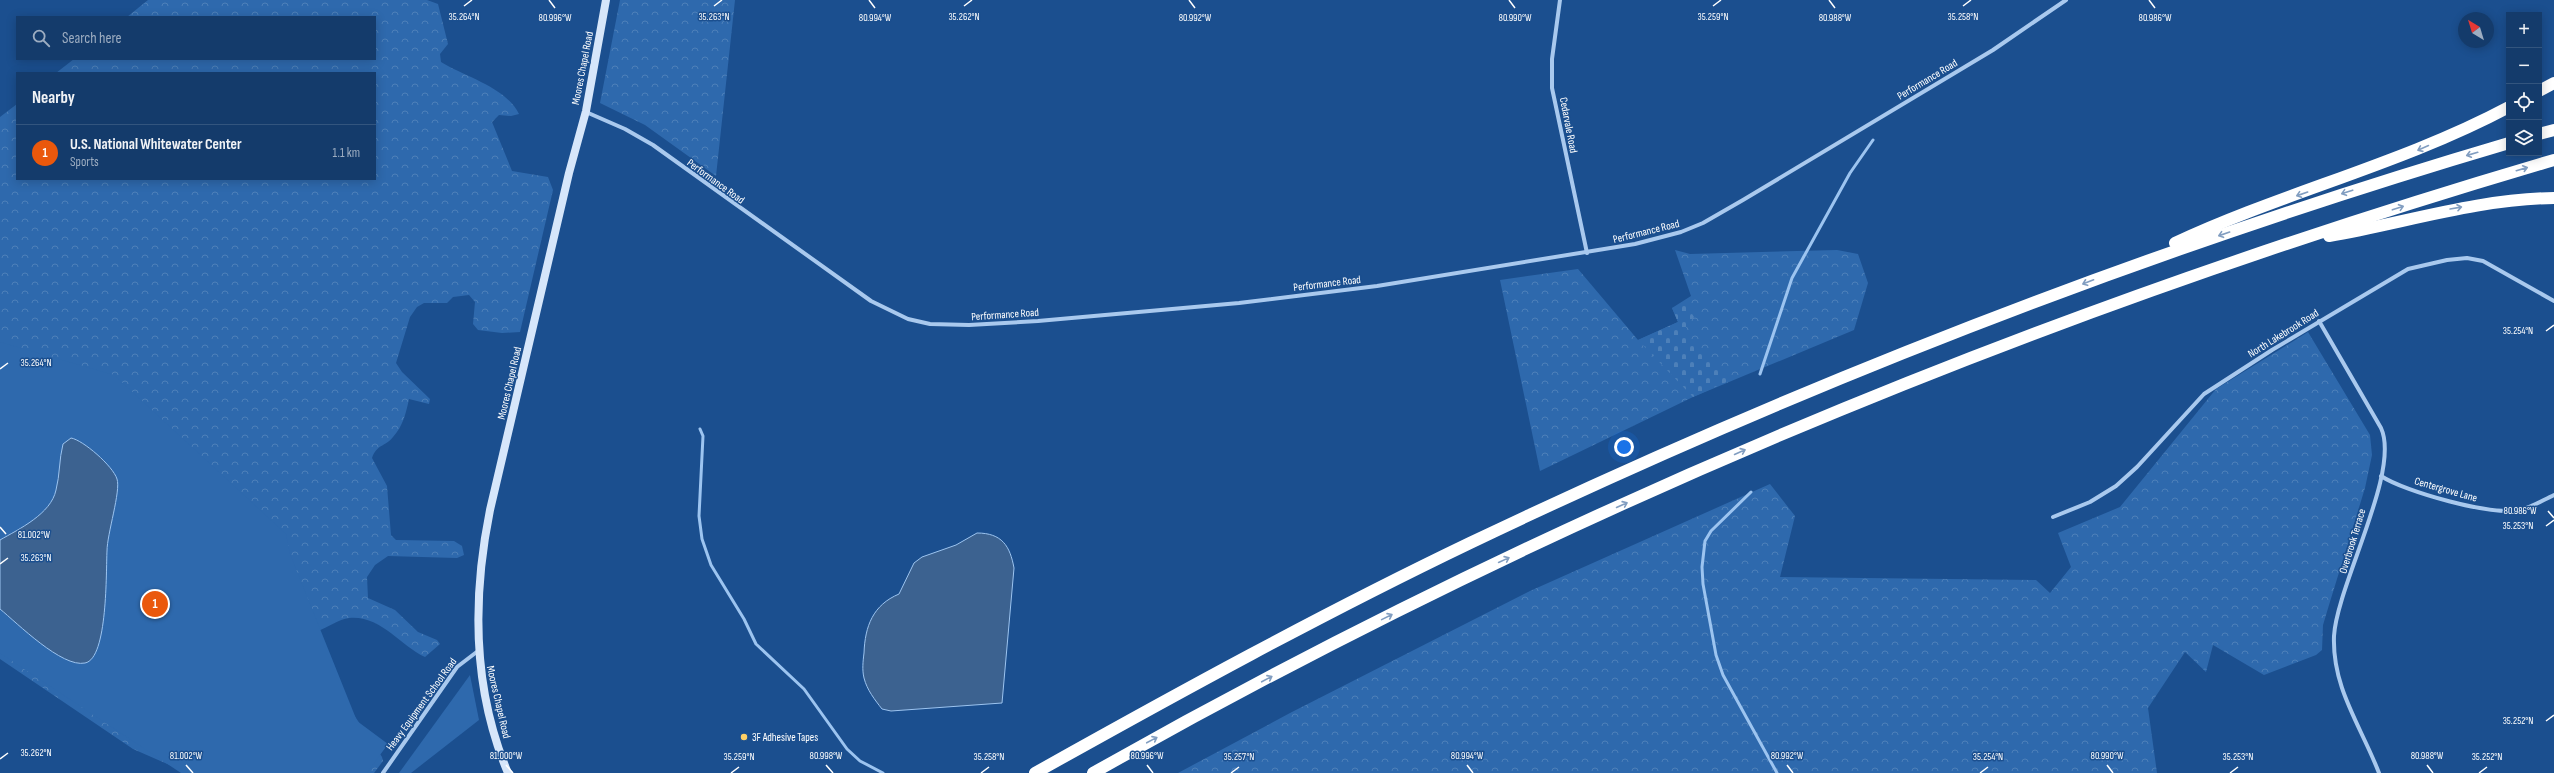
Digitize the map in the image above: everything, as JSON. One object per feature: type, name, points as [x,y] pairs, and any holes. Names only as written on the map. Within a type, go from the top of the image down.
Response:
[{"type":"highway","points":[[2542,89],[2554,83]]},
{"type":"highway","points":[[2115,272],[2225,220],[2394,160],[2506,108]]},
{"type":"highway","points":[[2542,133],[2554,130]]},
{"type":"highway","points":[[1035,773],[1297,630],[1518,521],[1740,420],[1895,357],[2115,272],[2396,176],[2506,144]]},
{"type":"highway","points":[[1093,773],[1352,634],[1476,573],[1706,468],[1946,367],[2281,245],[2554,160]]},
{"type":"highway","points":[[2281,245],[2374,228],[2466,206],[2554,198]]},
{"type":"main road","name":"Moores Chapel Road","points":[[508,773],[487,708],[478,651],[480,563],[488,517],[569,173],[586,111],[606,0]]},
{"type":"street","name":"Cedarvale Road","points":[[1560,0],[1552,59],[1552,88],[1587,253]]},
{"type":"street","name":"Performance Road","points":[[586,111],[625,129],[648,142],[871,301],[903,318],[930,324],[969,325],[1038,321],[1238,303],[1376,286],[1587,253],[1664,237],[1703,222],[1993,50],[2066,0]]},
{"type":"street","name":"North Lakebrook Road","points":[[2053,517],[2090,502],[2116,486],[2142,463],[2204,394],[2319,321],[2408,269],[2447,260],[2467,258],[2483,261],[2554,302]]},
{"type":"street","name":"Overbrook Terrace","points":[[2319,321],[2383,433],[2385,451],[2381,476],[2340,608],[2335,627],[2334,649],[2341,691],[2358,722],[2379,773]]},
{"type":"street","name":"Centergrove Lane","points":[[2381,476],[2391,483],[2444,499],[2497,510],[2520,510],[2554,495]]},
{"type":"street","name":"Heavy Equipment School Road","points":[[383,773],[458,667],[478,651]]},
{"type":"green space","points":[[148,0],[427,0],[438,4],[448,44],[440,54],[441,62],[495,90],[513,105],[519,114],[511,116],[499,115],[492,122],[512,171],[548,177],[553,190],[520,332],[502,333],[478,330],[473,324],[475,302],[469,295],[453,297],[447,303],[424,303],[417,307],[410,317],[396,363],[402,372],[430,399],[429,404],[409,399],[402,424],[390,440],[376,450],[372,458],[387,486],[391,535],[396,540],[454,541],[462,546],[464,555],[457,558],[388,556],[375,565],[367,577],[368,598],[395,610],[418,632],[437,640],[440,644],[425,657],[380,626],[371,621],[360,618],[345,619],[318,631],[324,670],[382,757],[383,761],[374,773],[188,773],[133,749],[0,659],[0,117],[16,105],[16,180],[376,180],[376,72],[57,72],[73,60],[376,60],[376,16],[128,16]]},
{"type":"green space","points":[[620,0],[735,0],[716,176],[645,125],[600,103]]},
{"type":"green space","points":[[1675,250],[1690,254],[1837,250],[1858,254],[1868,283],[1854,330],[1693,397],[1540,471],[1500,280],[1578,269],[1638,340],[1678,322],[1672,308],[1691,296]]},
{"type":"green space","points":[[1686,304],[1694,317],[1685,329],[1698,351],[1731,380],[1693,397],[1638,340],[1678,322],[1672,308]]},
{"type":"green space","points":[[2308,332],[2370,435],[2372,455],[2365,488],[2323,625],[2322,650],[2316,655],[2264,675],[2213,645],[2206,672],[2185,652],[2148,708],[2157,773],[1178,773],[1290,713],[1530,591],[1770,484],[1795,516],[1780,577],[2036,580],[2050,593],[2071,567],[2058,533],[2120,507],[2216,389]]},
{"type":"green space","points":[[0,342],[114,375],[286,534],[290,554],[357,721],[388,744],[367,773],[181,773],[0,653]]},
{"type":"green space","points":[[470,675],[479,720],[411,773],[399,773]]},
{"type":"shaded area","points":[[71,438],[90,448],[110,467],[117,479],[118,485],[107,551],[106,594],[102,631],[93,658],[85,663],[75,663],[52,652],[28,634],[0,609],[0,540],[33,520],[48,506],[53,499],[58,479],[63,444]]},
{"type":"shaded area","points":[[977,533],[993,535],[999,538],[1010,553],[1014,568],[1002,703],[891,711],[882,709],[869,691],[863,672],[866,634],[872,618],[883,604],[899,594],[914,563],[922,557],[956,545]]},
{"type":"waterway","points":[[1760,374],[1792,278],[1850,173],[1873,140]]},
{"type":"waterway","points":[[700,429],[703,436],[699,516],[702,539],[711,565],[744,619],[756,644],[804,689],[847,749],[860,761],[883,773]]},
{"type":"waterway","points":[[1751,492],[1711,531],[1705,541],[1702,567],[1703,584],[1716,655],[1723,675],[1777,773]]},
{"type":"place","name":"U.S. National Whitewater Center","points":[[155,604]]},
{"type":"place","name":"3F Adhesive Tapes","points":[[744,737]]}]
